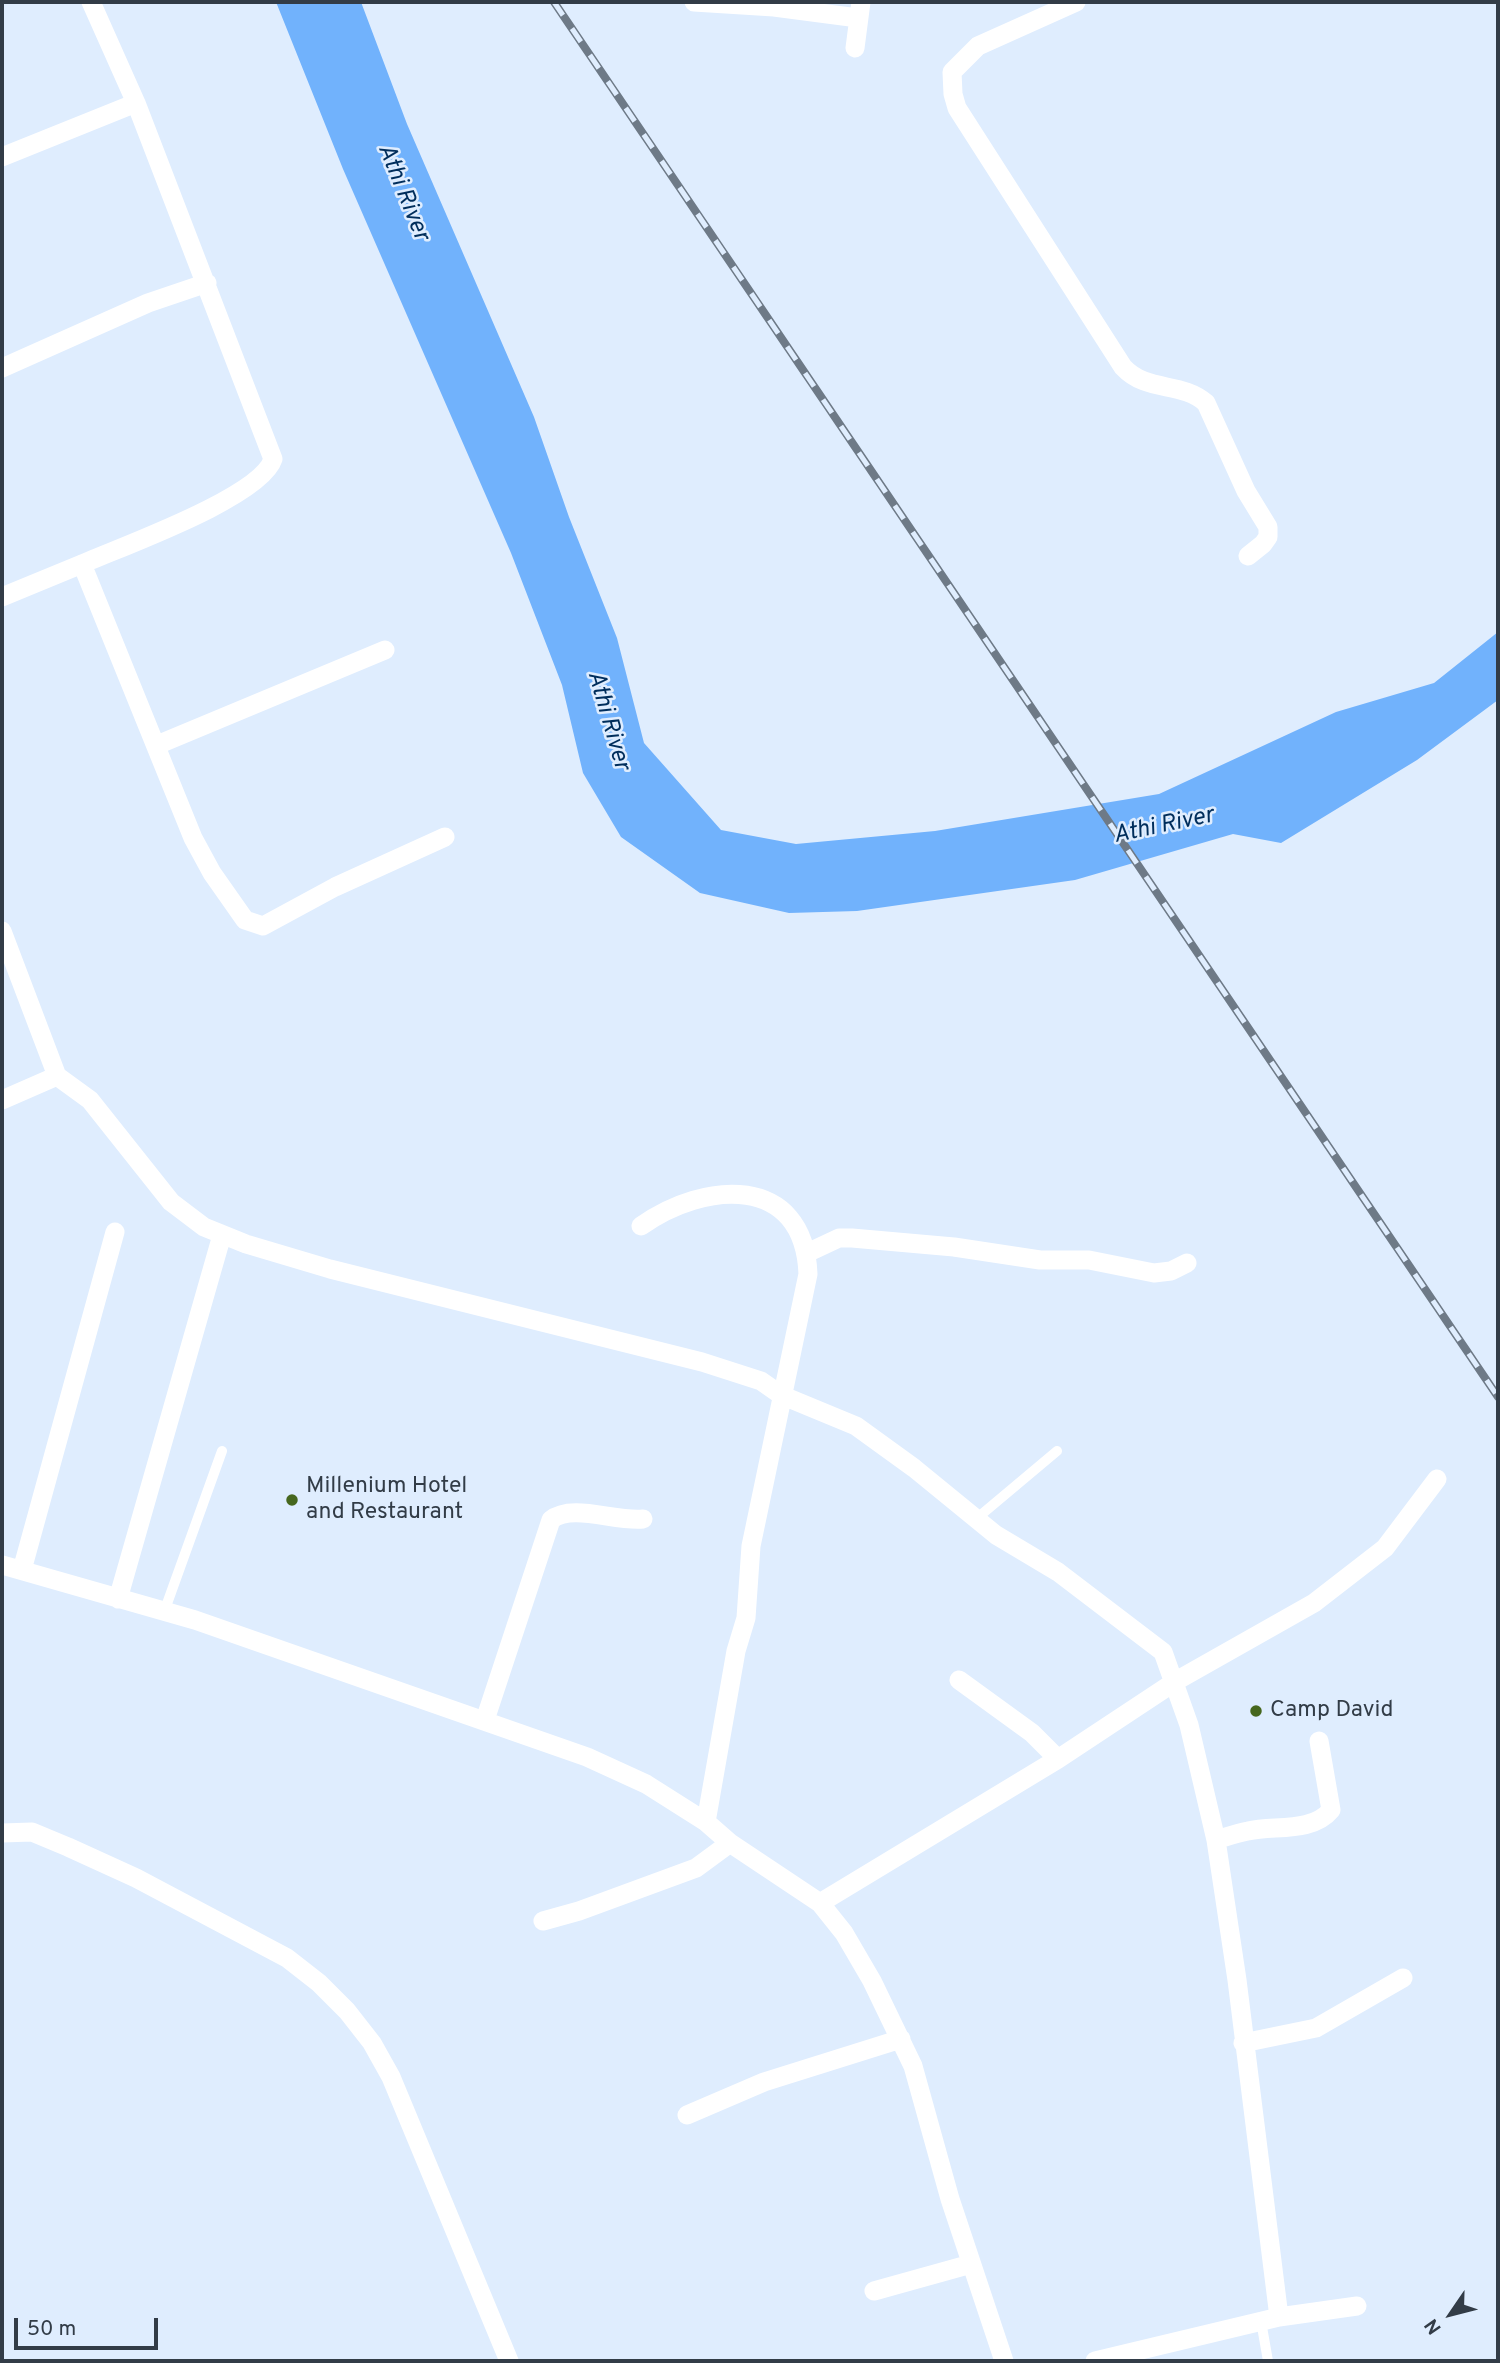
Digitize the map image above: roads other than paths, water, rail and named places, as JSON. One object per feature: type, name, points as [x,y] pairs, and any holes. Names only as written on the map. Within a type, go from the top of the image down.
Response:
[{"type":"street","points":[[2,597],[224,502],[270,470],[273,459],[271,447],[136,103],[91,2]]},
{"type":"street","points":[[694,2],[860,10],[855,48]]},
{"type":"street","points":[[1076,2],[978,46],[953,72],[953,94],[957,108],[1123,367],[1142,382],[1195,393],[1206,403],[1247,491],[1268,527],[1268,537],[1248,556]]},
{"type":"street","points":[[2,157],[136,103]]},
{"type":"street","points":[[2,368],[148,303],[207,284]]},
{"type":"street","points":[[82,564],[193,838],[238,913],[253,925],[263,926],[281,918],[335,887],[445,836]]},
{"type":"street","points":[[157,745],[385,650]]},
{"type":"street","points":[[2,931],[57,1076],[90,1100],[171,1202],[187,1216],[222,1236],[330,1269],[460,1299],[702,1362],[761,1381],[781,1395],[856,1426],[914,1468],[996,1535],[1058,1572],[1163,1652],[1176,1681],[1216,1840],[1244,2043],[1270,2319]]},
{"type":"street","points":[[2,1100],[57,1076]]},
{"type":"street","points":[[641,1226],[665,1209],[710,1194],[753,1198],[773,1203],[787,1214],[797,1226],[807,1253],[808,1274],[751,1546],[746,1618],[736,1651],[706,1822]]},
{"type":"street","points":[[22,1570],[115,1232]]},
{"type":"street","points":[[118,1599],[222,1236]]},
{"type":"street","points":[[807,1253],[839,1238],[852,1238],[942,1246],[1040,1260],[1089,1260],[1154,1273],[1171,1271],[1187,1263]]},
{"type":"street","points":[[820,1903],[1058,1759],[1176,1681],[1314,1603],[1348,1580],[1385,1548],[1437,1479]]},
{"type":"street","points":[[485,1720],[551,1520],[569,1512],[618,1520],[643,1519]]},
{"type":"street","points":[[2,1565],[164,1612],[587,1757],[634,1779],[706,1822],[730,1843],[820,1903],[844,1933],[901,2039],[926,2105],[971,2264],[1004,2361]]},
{"type":"street","points":[[959,1680],[1032,1733],[1058,1759]]},
{"type":"street","points":[[1216,1840],[1249,1830],[1323,1820],[1331,1810],[1331,1796],[1319,1741]]},
{"type":"street","points":[[2,1833],[32,1832],[136,1878],[287,1958],[319,1983],[347,2011],[372,2043],[391,2077],[509,2361]]},
{"type":"street","points":[[543,1921],[579,1911],[696,1868],[730,1843]]},
{"type":"street","points":[[1244,2043],[1316,2028],[1402,1978]]},
{"type":"street","points":[[687,2115],[764,2082],[901,2039]]},
{"type":"street","points":[[874,2291],[971,2264]]},
{"type":"street","points":[[1095,2361],[1270,2319],[1357,2306]]},
{"type":"lane","points":[[164,1612],[222,1451]]},
{"type":"lane","points":[[976,1519],[1057,1451]]},
{"type":"lane","points":[[1268,2361],[1270,2319]]},
{"type":"water","name":"Athi River","points":[[276,2],[361,2],[407,124],[534,417],[569,517],[617,638],[644,743],[721,830],[796,844],[935,831],[1159,794],[1336,712],[1434,683],[1498,632],[1498,700],[1417,760],[1281,843],[1233,834],[1075,880],[857,911],[789,913],[700,893],[621,837],[583,773],[562,685],[511,553],[343,169]]},
{"type":"railway","points":[[554,2],[1498,1397]]},
{"type":"place","name":"Millenium Hotel and Restaurant","points":[[292,1500]]},
{"type":"place","name":"Camp David","points":[[1256,1711]]}]
